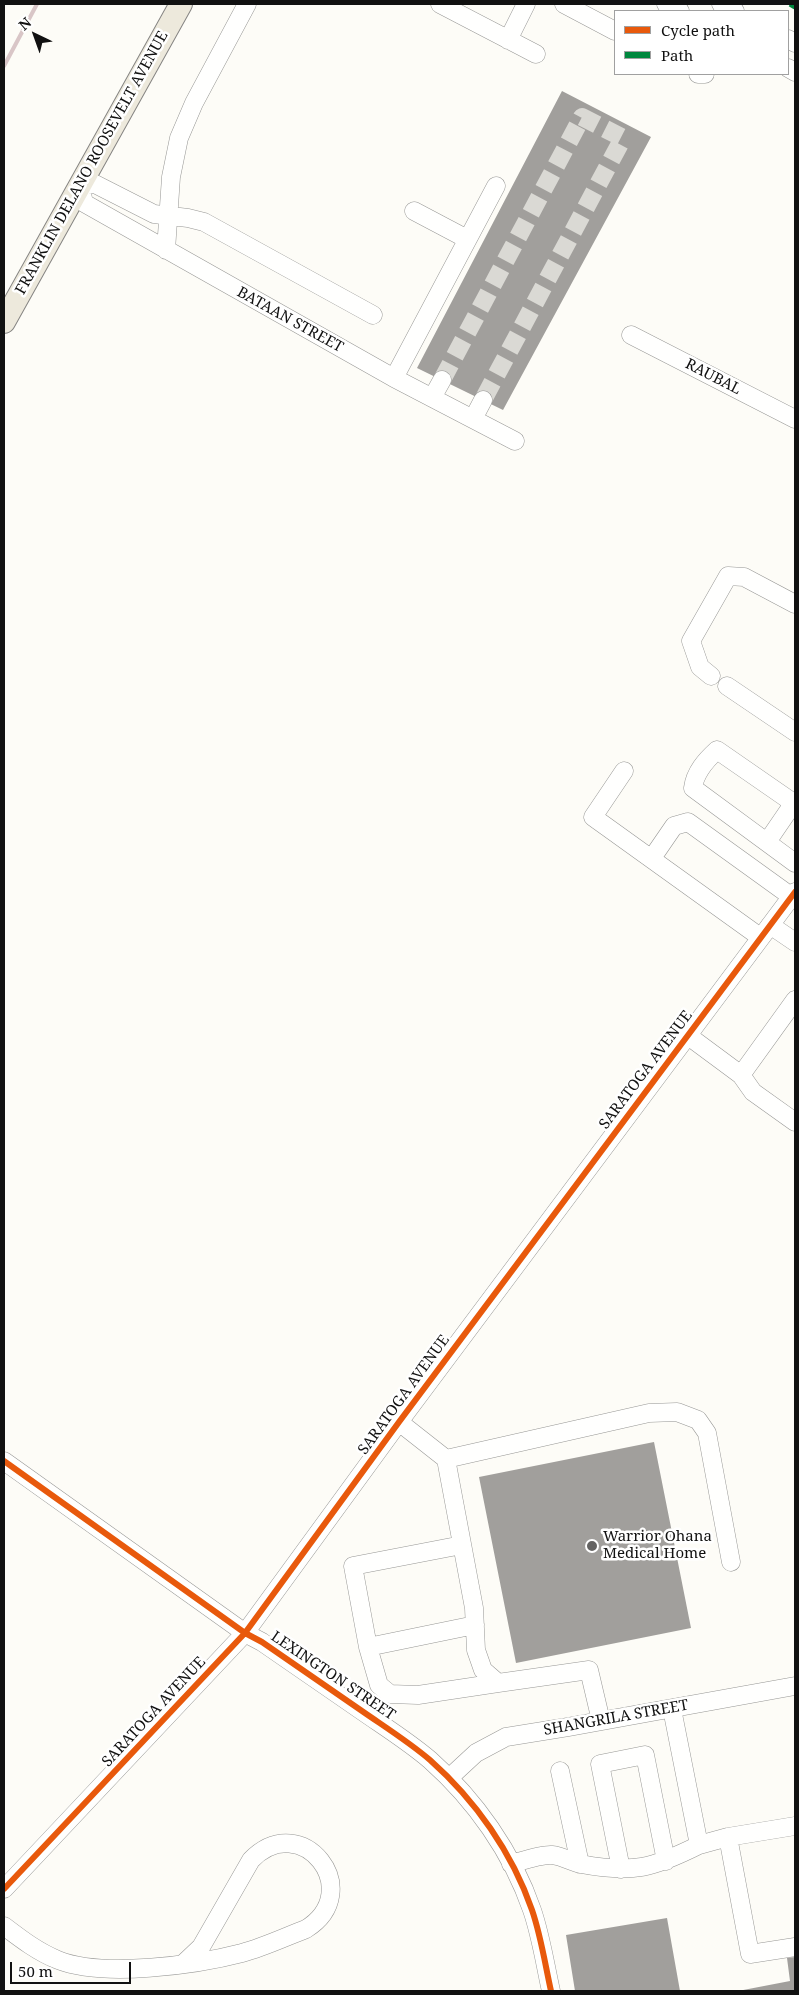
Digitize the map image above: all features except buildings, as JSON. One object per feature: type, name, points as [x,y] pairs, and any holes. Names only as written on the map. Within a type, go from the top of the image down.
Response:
[{"type":"main road","name":"FRANKLIN DELANO ROOSEVELT AVENUE","points":[[4,322],[181,4]]},
{"type":"street","points":[[166,250],[171,177],[179,138],[194,103],[247,4]]},
{"type":"street","points":[[440,4],[536,54]]},
{"type":"street","points":[[508,40],[526,4]]},
{"type":"street","points":[[564,4],[614,30]]},
{"type":"street","points":[[666,4],[678,10]]},
{"type":"street","points":[[80,185],[95,184],[147,212],[204,222],[373,315]]},
{"type":"street","name":"BATAAN STREET","points":[[80,185],[84,203],[394,378],[515,441]]},
{"type":"street","points":[[394,378],[496,186]]},
{"type":"street","points":[[414,211],[467,240]]},
{"type":"street","name":"RAUBAL","points":[[631,335],[795,419]]},
{"type":"street","points":[[432,398],[442,380]]},
{"type":"street","points":[[473,419],[483,400]]},
{"type":"street","points":[[712,676],[700,667],[691,641],[728,576],[744,577],[795,604]]},
{"type":"street","points":[[726,686],[795,732]]},
{"type":"street","points":[[767,842],[795,803],[717,750],[708,758],[695,779],[694,788],[795,863]]},
{"type":"street","points":[[624,771],[593,818],[765,931],[795,942]]},
{"type":"street","points":[[652,858],[674,826],[688,822],[793,894]]},
{"type":"street","name":"SARATOGA AVENUE","points":[[4,1889],[245,1633],[399,1422],[793,894]]},
{"type":"street","points":[[741,1075],[795,1000]]},
{"type":"street","points":[[687,1035],[741,1075],[753,1092],[795,1122]]},
{"type":"street","points":[[446,1459],[649,1413],[677,1412],[698,1420],[708,1433],[731,1562]]},
{"type":"street","points":[[399,1422],[446,1459],[474,1608],[476,1650],[483,1670],[498,1683]]},
{"type":"street","name":"LEXINGTON STREET","points":[[4,1461],[245,1633],[262,1642],[392,1731],[429,1759],[449,1778],[480,1813],[511,1864],[525,1892],[540,1935],[550,1991]]},
{"type":"street","points":[[462,1545],[353,1566],[368,1647],[379,1685],[390,1694],[418,1695],[588,1670],[601,1721]]},
{"type":"street","points":[[368,1647],[475,1625]]},
{"type":"street","name":"SHANGRILA STREET","points":[[449,1778],[476,1753],[506,1737],[795,1686]]},
{"type":"street","points":[[672,1709],[699,1845]]},
{"type":"street","points":[[621,1869],[600,1764],[645,1755],[666,1861]]},
{"type":"street","points":[[560,1771],[580,1864]]},
{"type":"street","points":[[511,1864],[552,1855],[580,1864],[621,1869],[646,1867],[666,1861],[699,1845],[795,1826]]},
{"type":"street","points":[[728,1838],[750,1954],[795,1947]]},
{"type":"street","points":[[4,1926],[34,1948],[60,1960],[87,1968],[116,1969],[184,1964],[244,1952],[306,1929],[314,1924],[325,1910],[331,1893],[330,1876],[321,1860],[308,1849],[291,1844],[273,1845],[257,1854],[251,1860],[201,1947],[184,1964]]},
{"type":"tunnel","points":[[442,380],[582,117],[623,138],[483,400]]},
{"type":"railway","points":[[4,66],[37,4]]},
{"type":"marked path","points":[[790,4],[795,7]]},
{"type":"cycle path","points":[[4,1889],[245,1633],[399,1422],[795,892]]},
{"type":"cycle path","points":[[4,1461],[245,1633],[262,1642],[430,1760],[477,1810],[514,1868],[532,1910],[551,1991]]},
{"type":"place","name":"Warrior Ohana Medical Home","points":[[592,1546]]}]
